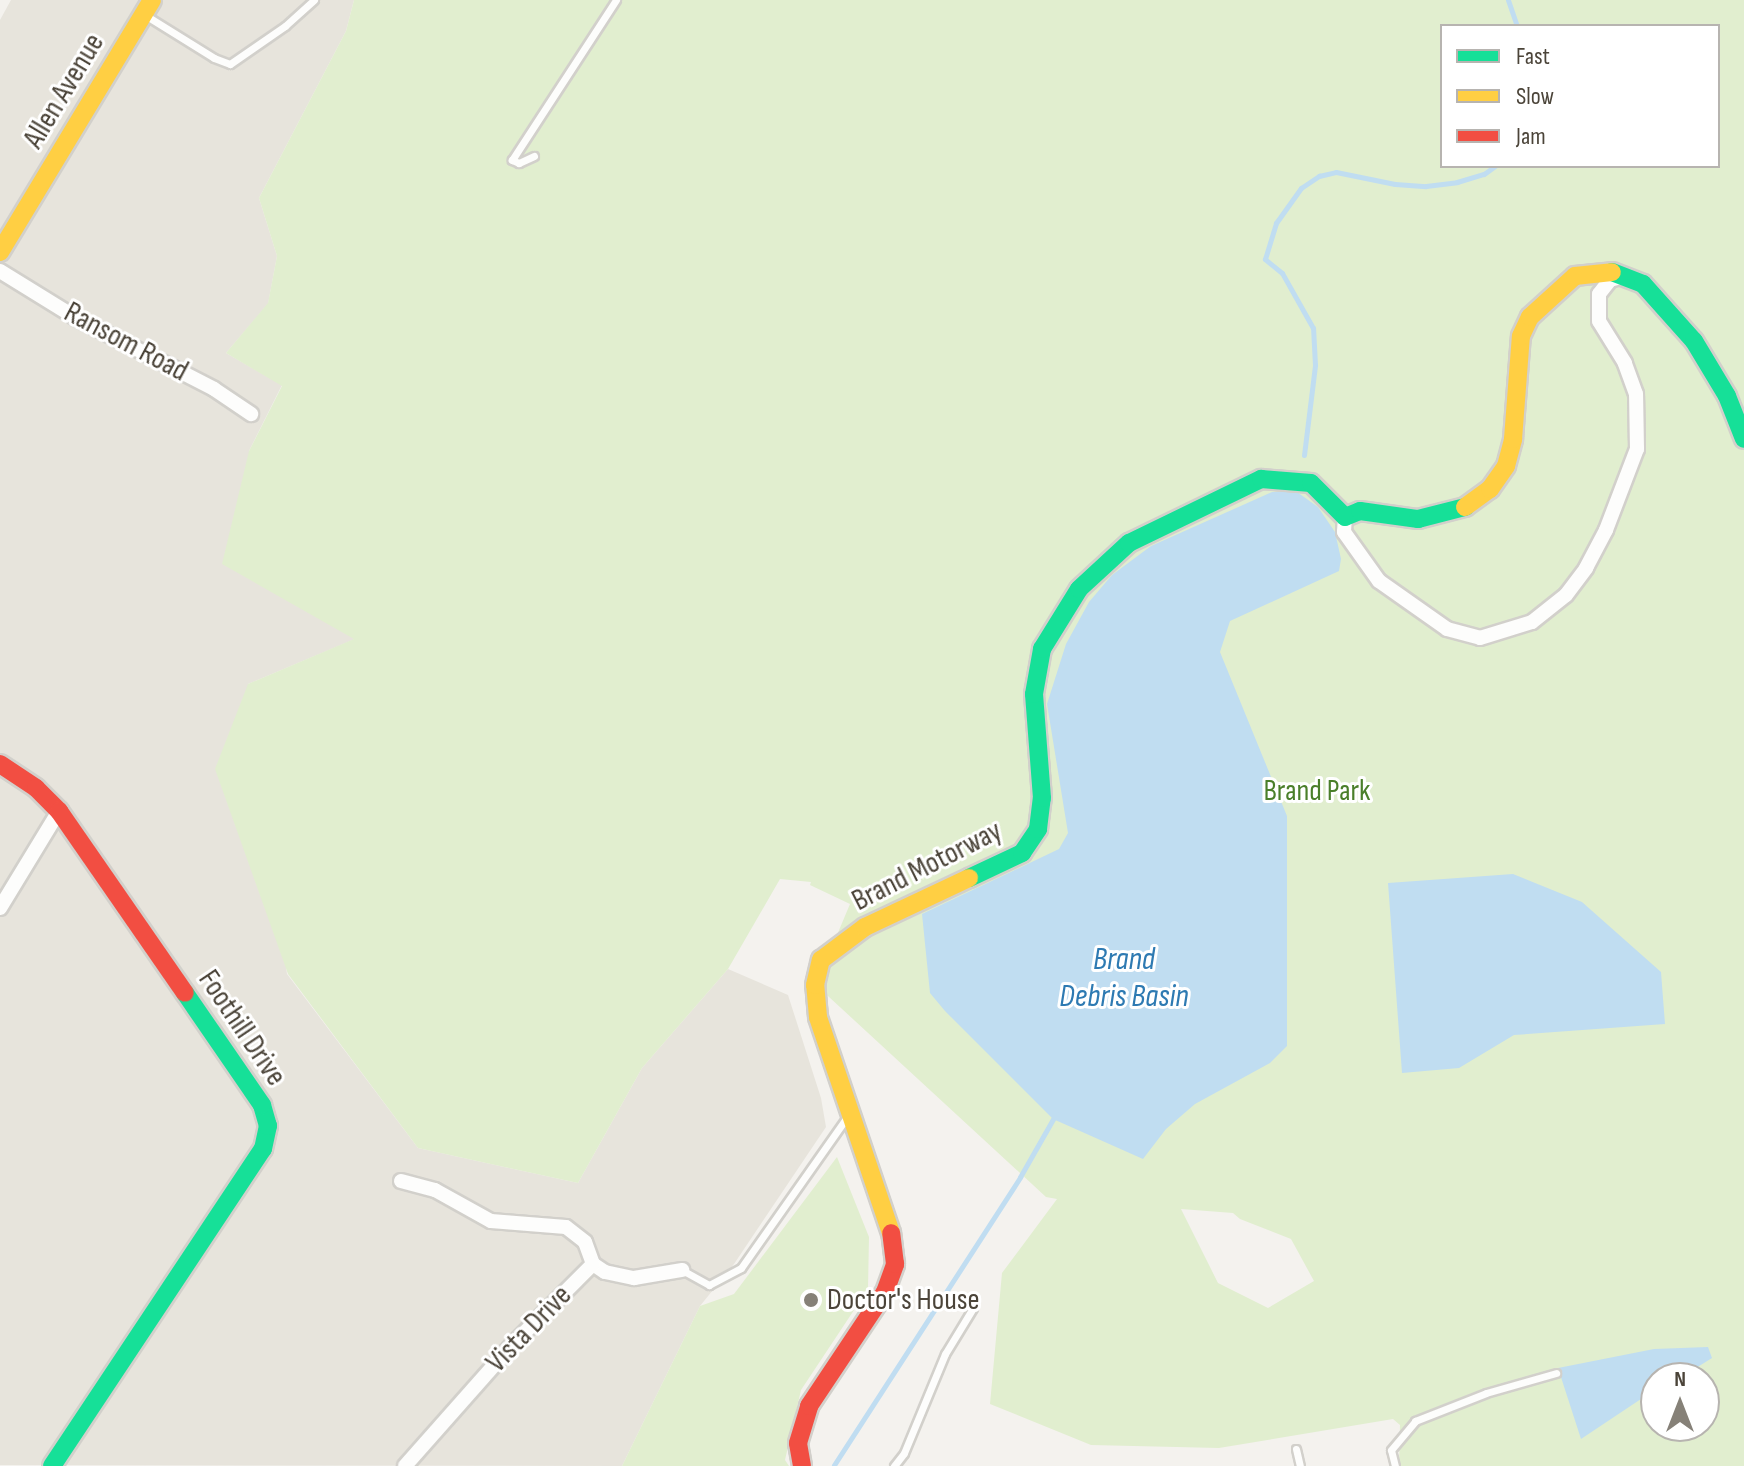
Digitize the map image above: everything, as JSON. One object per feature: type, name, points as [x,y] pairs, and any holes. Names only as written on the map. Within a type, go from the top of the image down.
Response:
[{"type":"street","name":"Allen Avenue","points":[[0,252],[147,7]]},
{"type":"street","name":"Ransom Road","points":[[0,271],[76,318],[214,389],[251,414]]},
{"type":"street","points":[[1345,517],[1360,511],[1418,519],[1462,510],[1490,489],[1506,466],[1513,439],[1521,336],[1530,317],[1575,276],[1611,271],[1643,284],[1694,341],[1727,396],[1744,439]]},
{"type":"street","name":"Brand Motorway","points":[[802,1466],[798,1443],[809,1406],[885,1292],[895,1264],[891,1234],[818,1017],[815,985],[821,960],[865,927],[1022,853],[1038,829],[1042,798],[1034,694],[1042,649],[1079,589],[1129,543],[1261,479],[1311,483],[1345,517],[1344,532],[1379,581],[1447,629],[1480,638],[1532,622],[1566,595],[1586,568],[1606,530],[1637,449],[1636,394],[1625,363],[1599,321],[1599,294],[1610,280],[1626,275]]},
{"type":"street","name":"Foothill Drive","points":[[0,764],[36,788],[59,811],[262,1105],[268,1126],[263,1149],[52,1466]]},
{"type":"street","points":[[0,908],[59,811]]},
{"type":"street","points":[[401,1181],[435,1190],[491,1221],[566,1227],[585,1242],[593,1264]]},
{"type":"street","name":"Vista Drive","points":[[405,1466],[513,1344],[593,1264],[605,1272],[634,1278],[682,1270]]},
{"type":"lane","points":[[147,7],[214,58],[230,64],[285,26],[314,0]]},
{"type":"lane","points":[[534,156],[519,163],[512,160],[616,0]]},
{"type":"lane","points":[[682,1270],[709,1285],[741,1268],[849,1114]]},
{"type":"lane","points":[[894,1466],[904,1453],[945,1354],[973,1308]]},
{"type":"lane","points":[[1395,1466],[1391,1450],[1415,1421],[1486,1393],[1556,1373]]},
{"type":"lane","points":[[1296,1449],[1300,1466]]},
{"type":"shaded area","points":[[11,0],[354,0],[346,31],[259,198],[277,256],[268,304],[226,353],[282,385],[249,451],[355,639],[248,684],[287,974],[418,1148],[578,1183],[642,1068],[728,969],[788,995],[821,1098],[826,1127],[734,1264],[700,1306],[622,1466],[0,1465],[0,20]]},
{"type":"green space","name":"Brand Park","points":[[354,0],[1744,0],[1744,1466],[1399,1466],[1400,1425],[1393,1419],[1219,1448],[1091,1445],[990,1404],[1002,1273],[1057,1199],[1046,1197],[816,985],[850,904],[810,885],[811,882],[780,879],[728,969],[642,1068],[578,1183],[418,1148],[288,974],[215,769],[248,684],[354,639],[222,564],[249,451],[282,386],[226,353],[268,303],[277,256],[259,198],[346,31]],"holes":[[[1181,1209],[1233,1213],[1240,1219],[1291,1239],[1314,1281],[1268,1308],[1218,1283]]]},
{"type":"green space","points":[[837,1157],[869,1237],[868,1289],[801,1390],[785,1460],[789,1466],[622,1466],[700,1306],[734,1294]]},
{"type":"water","name":"Brand Debris Basin","points":[[1272,492],[1297,492],[1318,507],[1335,532],[1341,559],[1339,571],[1230,621],[1220,652],[1287,816],[1287,1046],[1270,1063],[1195,1104],[1166,1129],[1143,1159],[1053,1119],[945,1011],[930,993],[922,914],[1059,849],[1068,833],[1047,704],[1066,644],[1089,602],[1112,575],[1151,546]]},
{"type":"water","points":[[1513,874],[1582,902],[1661,972],[1665,1024],[1514,1035],[1459,1068],[1402,1073],[1388,883]]},
{"type":"water","points":[[1708,1347],[1712,1358],[1706,1362],[1640,1362],[1640,1400],[1581,1439],[1558,1368],[1654,1349]]},
{"type":"waterway","points":[[1508,0],[1516,24]]},
{"type":"waterway","points":[[1304,455],[1315,365],[1313,328],[1282,273],[1265,259],[1276,223],[1301,188],[1319,176],[1336,172],[1395,184],[1426,186],[1457,182],[1484,174],[1492,168]]},
{"type":"waterway","points":[[834,1465],[1020,1177],[1056,1114]]},
{"type":"traffic: fast","points":[[1612,272],[1643,284],[1694,341],[1727,396],[1744,439]]},
{"type":"traffic: fast","points":[[969,878],[1022,853],[1038,829],[1042,798],[1034,694],[1042,649],[1079,589],[1129,543],[1261,479],[1311,483],[1345,517],[1360,511],[1418,519],[1465,507]]},
{"type":"traffic: fast","points":[[52,1466],[263,1149],[268,1126],[262,1105],[185,993]]},
{"type":"traffic: slow","points":[[0,252],[152,0]]},
{"type":"traffic: slow","points":[[1465,507],[1490,489],[1506,466],[1513,439],[1521,336],[1530,317],[1575,276],[1612,272]]},
{"type":"traffic: slow","points":[[891,1233],[818,1017],[815,985],[821,960],[865,927],[969,878]]},
{"type":"traffic: jam","points":[[0,764],[36,788],[59,811],[185,993]]},
{"type":"traffic: jam","points":[[802,1466],[798,1443],[809,1406],[885,1292],[895,1264],[891,1233]]},
{"type":"place","name":"Doctor's House","points":[[811,1300]]}]
